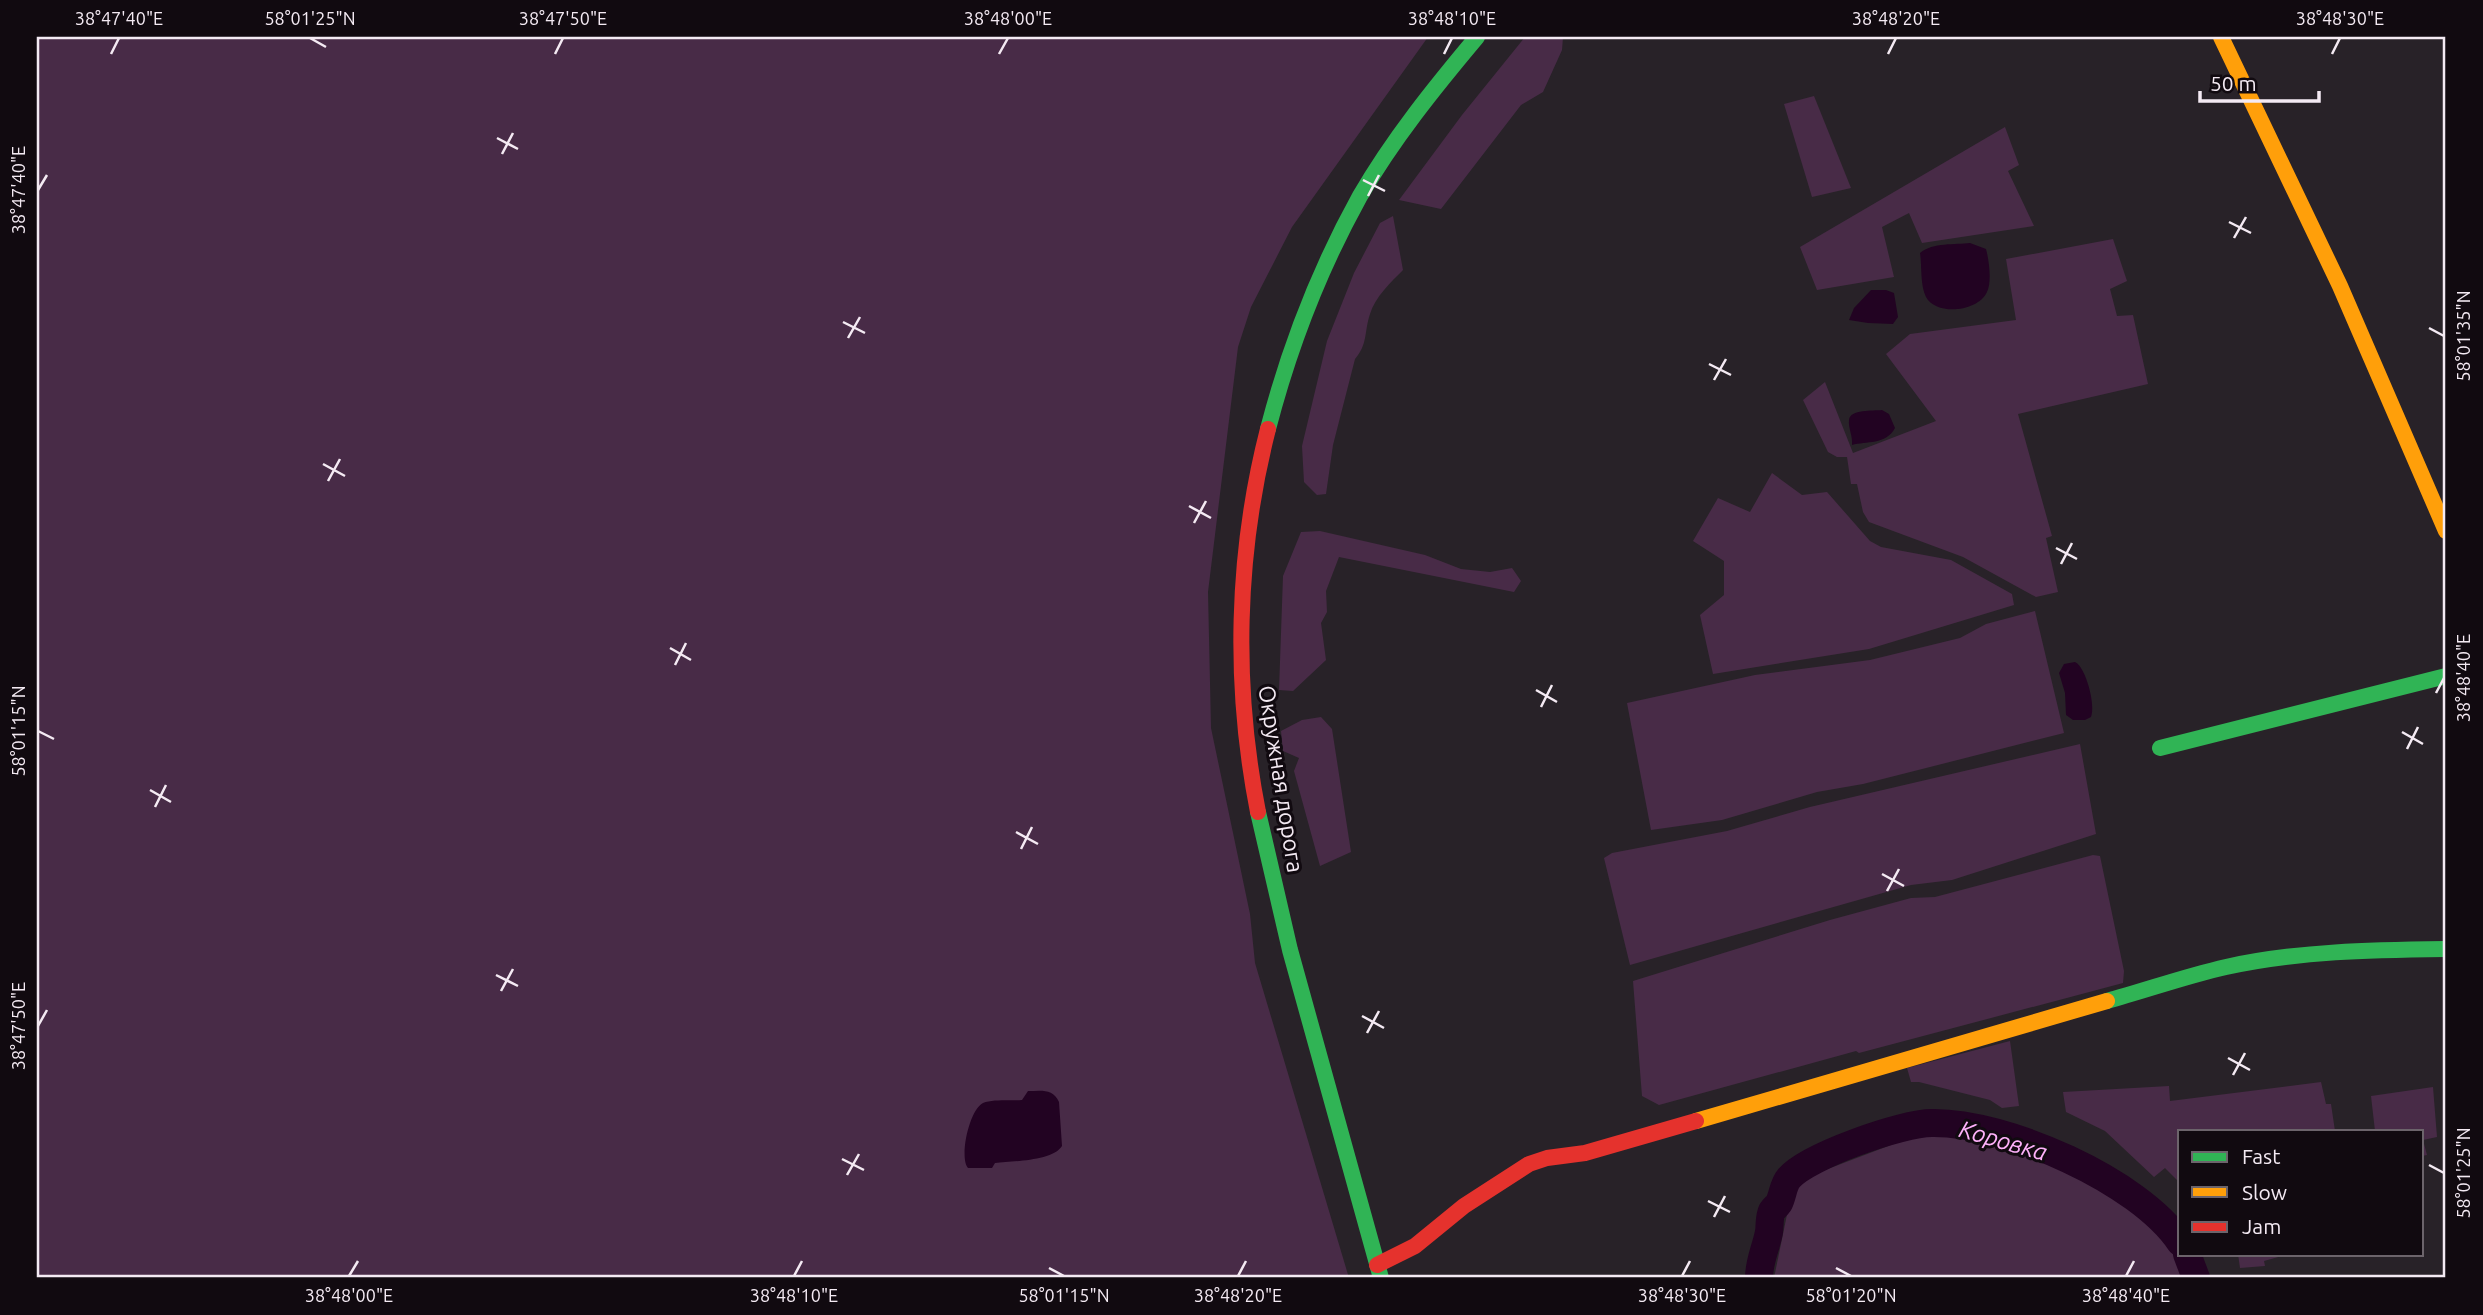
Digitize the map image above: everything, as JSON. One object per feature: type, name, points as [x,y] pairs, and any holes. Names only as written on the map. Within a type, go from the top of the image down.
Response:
[{"type":"street","name":"Окружная дорога","points":[[1379,1272],[1295,969],[1256,797],[1244,725],[1241,647],[1244,573],[1253,500],[1268,428],[1287,361],[1310,299],[1337,239],[1384,160],[1477,37]]},
{"type":"street","points":[[2221,37],[2340,286],[2446,531]]},
{"type":"street","points":[[2160,748],[2446,676]]},
{"type":"street","points":[[1379,1272],[1415,1247],[1464,1206],[1538,1160],[1586,1153],[2225,967],[2341,951],[2446,949]]},
{"type":"shaded area","points":[[37,37],[1428,37],[1292,227],[1251,307],[1238,347],[1208,592],[1211,728],[1250,914],[1255,963],[1349,1278],[37,1278]]},
{"type":"shaded area","points":[[1525,37],[1563,37],[1562,50],[1543,92],[1521,105],[1441,209],[1399,200],[1462,115]]},
{"type":"shaded area","points":[[1814,96],[1851,188],[1812,197],[1784,104]]},
{"type":"shaded area","points":[[2005,127],[2019,165],[2008,171],[2034,226],[1922,243],[1909,213],[1882,227],[1894,277],[1817,290],[1800,247]]},
{"type":"shaded area","points":[[1393,216],[1403,270],[1372,308],[1364,343],[1355,359],[1333,445],[1326,494],[1317,495],[1304,482],[1302,446],[1327,341],[1354,273],[1380,223]]},
{"type":"shaded area","points":[[2113,239],[2127,281],[2110,289],[2117,316],[2133,315],[2148,384],[2018,414],[2052,536],[2046,538],[2058,592],[2036,597],[1963,557],[1869,522],[1863,512],[1857,484],[1851,484],[1847,457],[1837,457],[1828,452],[1803,400],[1825,382],[1853,453],[1936,421],[1886,354],[1910,334],[2016,320],[2006,259]]},
{"type":"shaded area","points":[[1970,243],[1986,249],[1990,277],[1987,292],[1975,304],[1957,309],[1938,307],[1931,303],[1923,287],[1920,253],[1938,246]]},
{"type":"shaded area","points":[[1871,290],[1894,293],[1898,317],[1893,324],[1849,320],[1854,308]]},
{"type":"shaded area","points":[[1882,410],[1889,414],[1895,428],[1891,433],[1881,440],[1852,445],[1850,416],[1858,412]]},
{"type":"shaded area","points":[[1772,473],[1802,495],[1827,492],[1870,541],[1881,547],[1951,560],[2012,594],[2014,605],[1869,649],[1713,674],[1700,615],[1724,595],[1724,561],[1693,541],[1718,498],[1750,512]]},
{"type":"shaded area","points":[[1320,531],[1425,555],[1461,569],[1490,572],[1512,568],[1521,581],[1514,592],[1339,557],[1326,591],[1327,612],[1321,623],[1326,660],[1293,691],[1279,690],[1283,576],[1301,532]]},
{"type":"shaded area","points":[[2035,611],[2064,733],[1863,784],[1817,792],[1722,820],[1651,830],[1627,703],[1755,675],[1870,660],[1960,638],[1986,624]]},
{"type":"shaded area","points":[[2075,662],[2083,671],[2091,696],[2091,717],[2085,720],[2073,720],[2066,715],[2065,693],[2059,673],[2064,664]]},
{"type":"shaded area","points":[[1321,717],[1332,729],[1351,852],[1320,866],[1294,771],[1299,758],[1283,751],[1281,731],[1302,720]]},
{"type":"shaded area","points":[[2080,744],[2096,834],[1952,880],[1911,885],[1630,965],[1604,858],[1612,853],[1727,831],[1810,807]]},
{"type":"shaded area","points":[[2093,855],[2100,856],[2124,971],[2123,983],[1859,1053],[1856,1051],[1659,1105],[1642,1096],[1633,981],[1830,920],[1911,898],[1935,897]]},
{"type":"shaded area","points":[[2010,1041],[2019,1106],[2002,1108],[1990,1100],[1911,1082],[1907,1068]]},
{"type":"shaded area","points":[[2321,1082],[2326,1104],[2331,1104],[2335,1130],[2178,1130],[2178,1181],[2165,1168],[2154,1177],[2105,1131],[2066,1112],[2063,1092],[2169,1086],[2170,1101]]},
{"type":"shaded area","points":[[2433,1087],[2437,1137],[2424,1140],[2424,1130],[2375,1130],[2371,1096]]},
{"type":"shaded area","points":[[1028,1091],[1046,1091],[1053,1094],[1059,1102],[1062,1146],[1050,1155],[1042,1157],[995,1163],[992,1168],[968,1168],[965,1163],[965,1145],[973,1115],[978,1107],[992,1101],[1022,1100]]},
{"type":"shaded area","points":[[1951,1130],[1980,1136],[2036,1154],[2089,1180],[2137,1214],[2158,1234],[2179,1260],[2186,1278],[1774,1278],[1791,1195],[1796,1185],[1804,1178],[1912,1137]]},
{"type":"shaded area","points":[[2238,1256],[2282,1256],[2264,1261],[2265,1266],[2240,1268]]},
{"type":"waterway","name":"Коровка","points":[[1759,1278],[1771,1213],[1779,1203],[1789,1178],[1815,1160],[1856,1142],[1918,1124],[1962,1125],[2032,1144],[2068,1159],[2103,1177],[2134,1198],[2161,1219],[2178,1240]]},
{"type":"waterway","name":"Коровка","points":[[2188,1256],[2196,1278]]},
{"type":"traffic: fast","points":[[1268,429],[1306,310],[1345,224],[1386,154],[1477,37]]},
{"type":"traffic: fast","points":[[2160,748],[2446,676]]},
{"type":"traffic: fast","points":[[1258,812],[1290,950],[1381,1278]]},
{"type":"traffic: fast","points":[[2107,1001],[2196,975],[2253,962],[2336,952],[2446,949]]},
{"type":"traffic: slow","points":[[2221,37],[2340,286],[2446,531]]},
{"type":"traffic: slow","points":[[1696,1121],[2107,1001]]},
{"type":"traffic: jam","points":[[1258,812],[1245,716],[1242,620],[1249,524],[1268,429]]},
{"type":"traffic: jam","points":[[1377,1265],[1415,1246],[1464,1206],[1529,1164],[1547,1158],[1585,1153],[1696,1121]]}]
